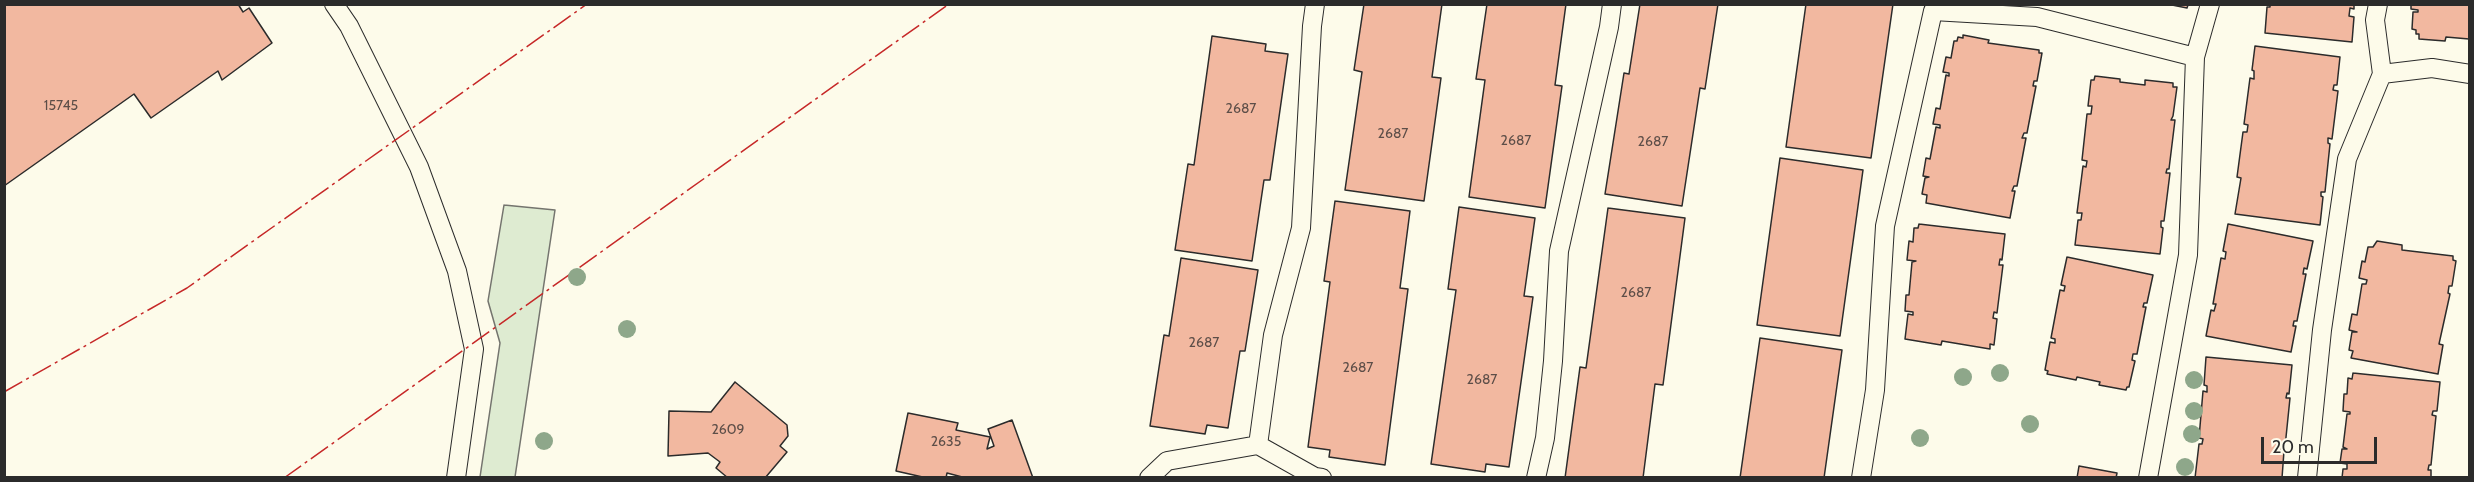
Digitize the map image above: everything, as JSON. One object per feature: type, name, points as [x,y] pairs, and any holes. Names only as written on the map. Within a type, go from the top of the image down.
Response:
[{"type":"lane","points":[[334,4],[349,26],[419,167],[458,271],[474,349],[456,477]]},
{"type":"lane","points":[[1258,445],[1273,335],[1301,228],[1312,26],[1316,4]]},
{"type":"lane","points":[[1536,477],[1545,438],[1554,361],[1559,250],[1612,4]]},
{"type":"lane","points":[[2148,477],[2188,255],[2195,57],[2210,4]]},
{"type":"lane","points":[[2307,477],[2322,330],[2348,159],[2382,74],[2375,21],[2378,4]]},
{"type":"lane","points":[[1861,477],[1875,390],[1885,226],[1933,8],[2037,17],[2195,57]]},
{"type":"lane","points":[[2382,74],[2432,68],[2469,74]]},
{"type":"lane","points":[[1149,477],[1167,461],[1258,445],[1316,477],[1322,477]]},
{"type":"green space","points":[[504,205],[555,210],[515,477],[480,477],[500,343],[488,301]]},
{"type":"building","points":[[4,4],[238,4],[243,12],[249,8],[272,43],[222,80],[218,71],[151,118],[134,94],[4,186]]},
{"type":"building","points":[[1364,4],[1442,4],[1432,77],[1441,78],[1424,201],[1345,190],[1362,72],[1354,70]]},
{"type":"building","points":[[1487,4],[1566,4],[1555,85],[1562,86],[1545,208],[1469,197],[1485,80],[1476,79]]},
{"type":"building","points":[[1640,4],[1718,4],[1705,89],[1700,88],[1682,206],[1605,194],[1624,73],[1629,74]]},
{"type":"building","points":[[1806,4],[1893,4],[1871,158],[1786,147]]},
{"type":"building","points":[[2167,4],[2190,4],[2187,8]]},
{"type":"building","points":[[2270,4],[2354,4],[2354,9],[2350,8],[2349,16],[2354,17],[2352,42],[2265,33],[2267,7],[2270,7]]},
{"type":"building","points":[[2411,4],[2470,4],[2470,43],[2469,39],[2446,37],[2445,41],[2419,39],[2419,34],[2412,29],[2413,12],[2418,12],[2418,10],[2411,9]]},
{"type":"building","points":[[1963,35],[1989,40],[1988,43],[2039,50],[2039,53],[2042,53],[2037,81],[2034,81],[2033,86],[2036,86],[2027,133],[2024,133],[2022,138],[2026,138],[2017,186],[2014,186],[2012,191],[2015,191],[2010,218],[1926,203],[1927,195],[1922,194],[1925,178],[1929,177],[1923,176],[1926,158],[1930,159],[1936,127],[1940,128],[1940,125],[1933,124],[1936,108],[1940,109],[1946,75],[1949,76],[1949,73],[1943,72],[1946,57],[1951,58],[1954,41],[1957,41],[1958,37],[1963,38]]},
{"type":"building","points":[[1212,36],[1266,44],[1265,51],[1288,54],[1270,180],[1264,180],[1252,261],[1175,250],[1188,164],[1194,165]]},
{"type":"building","points":[[2255,46],[2340,57],[2337,85],[2334,85],[2333,90],[2338,91],[2332,139],[2328,138],[2330,144],[2325,192],[2321,192],[2323,197],[2320,225],[2235,214],[2241,178],[2237,177],[2243,132],[2247,132],[2248,125],[2244,124],[2250,78],[2254,79],[2252,70]]},
{"type":"building","points":[[2095,76],[2145,85],[2145,80],[2173,83],[2173,87],[2177,87],[2171,120],[2175,120],[2169,169],[2166,173],[2170,173],[2164,221],[2161,221],[2163,228],[2160,254],[2075,245],[2078,220],[2081,220],[2082,213],[2077,213],[2083,166],[2086,167],[2087,161],[2082,160],[2087,114],[2091,114],[2092,106],[2088,106],[2091,80],[2094,80]]},
{"type":"building","points":[[1780,158],[1863,170],[1840,336],[1757,325]]},
{"type":"building","points":[[1335,201],[1410,211],[1400,288],[1408,289],[1385,465],[1329,457],[1330,450],[1308,447],[1330,282],[1324,281]]},
{"type":"building","points":[[1459,207],[1535,218],[1524,296],[1533,297],[1509,467],[1486,464],[1485,472],[1431,464],[1456,290],[1448,289]]},
{"type":"building","points":[[1608,208],[1685,218],[1663,385],[1655,384],[1643,478],[1565,478],[1580,367],[1586,368]]},
{"type":"building","points":[[1919,224],[2005,234],[2002,260],[2000,259],[1999,265],[2003,265],[1997,313],[1994,312],[1993,318],[1997,319],[1994,345],[1990,344],[1990,349],[1942,341],[1941,345],[1905,339],[1908,314],[1913,315],[1913,312],[1905,311],[1906,295],[1909,295],[1912,262],[1916,261],[1907,260],[1909,241],[1913,242],[1914,228],[1918,228]]},
{"type":"building","points":[[2228,224],[2313,241],[2307,269],[2304,268],[2303,274],[2306,274],[2297,321],[2294,321],[2293,326],[2296,326],[2291,352],[2206,336],[2211,310],[2214,311],[2216,304],[2213,304],[2221,258],[2225,259],[2226,252],[2223,251]]},
{"type":"building","points":[[2377,241],[2402,245],[2402,250],[2453,256],[2453,260],[2456,261],[2452,286],[2449,286],[2448,293],[2450,294],[2439,344],[2443,345],[2438,374],[2351,358],[2353,351],[2349,350],[2352,332],[2357,332],[2349,330],[2352,314],[2357,315],[2362,284],[2366,284],[2367,280],[2359,278],[2362,261],[2365,262],[2368,247],[2373,247]]},
{"type":"building","points":[[2067,257],[2153,275],[2147,303],[2144,303],[2143,307],[2146,307],[2137,354],[2133,354],[2132,360],[2135,361],[2129,387],[2126,390],[2099,385],[2100,382],[2077,377],[2076,380],[2047,374],[2048,371],[2045,370],[2050,342],[2055,343],[2055,339],[2051,338],[2060,290],[2064,291],[2065,286],[2061,285]]},
{"type":"building","points":[[1181,258],[1258,270],[1245,351],[1240,351],[1228,428],[1207,425],[1205,434],[1150,426],[1164,335],[1169,336]]},
{"type":"building","points":[[1760,338],[1842,350],[1824,478],[1740,478]]},
{"type":"building","points":[[2206,357],[2292,365],[2289,394],[2287,393],[2286,398],[2290,398],[2285,447],[2282,447],[2281,451],[2284,451],[2282,478],[2195,478],[2199,444],[2202,444],[2203,439],[2199,438],[2203,391],[2207,392],[2207,386],[2204,385]]},
{"type":"building","points":[[2353,373],[2440,382],[2437,411],[2433,411],[2432,415],[2436,416],[2431,465],[2428,470],[2431,470],[2431,478],[2342,478],[2343,469],[2347,469],[2347,464],[2340,463],[2342,449],[2347,449],[2343,447],[2347,414],[2350,414],[2350,412],[2343,411],[2344,394],[2347,394],[2348,378],[2352,379]]},
{"type":"building","points":[[735,382],[787,425],[788,436],[780,446],[787,452],[765,478],[728,478],[716,468],[720,462],[708,453],[668,456],[669,411],[711,412]]},
{"type":"building","points":[[908,413],[958,423],[956,430],[990,437],[987,449],[994,446],[988,429],[1012,420],[1033,478],[966,478],[947,473],[946,478],[927,478],[896,471]]},
{"type":"building","points":[[2079,466],[2117,473],[2116,478],[2077,478]]},
{"type":"power","points":[[4,392],[187,288],[587,4]]},
{"type":"power","points":[[284,478],[949,4]]}]
